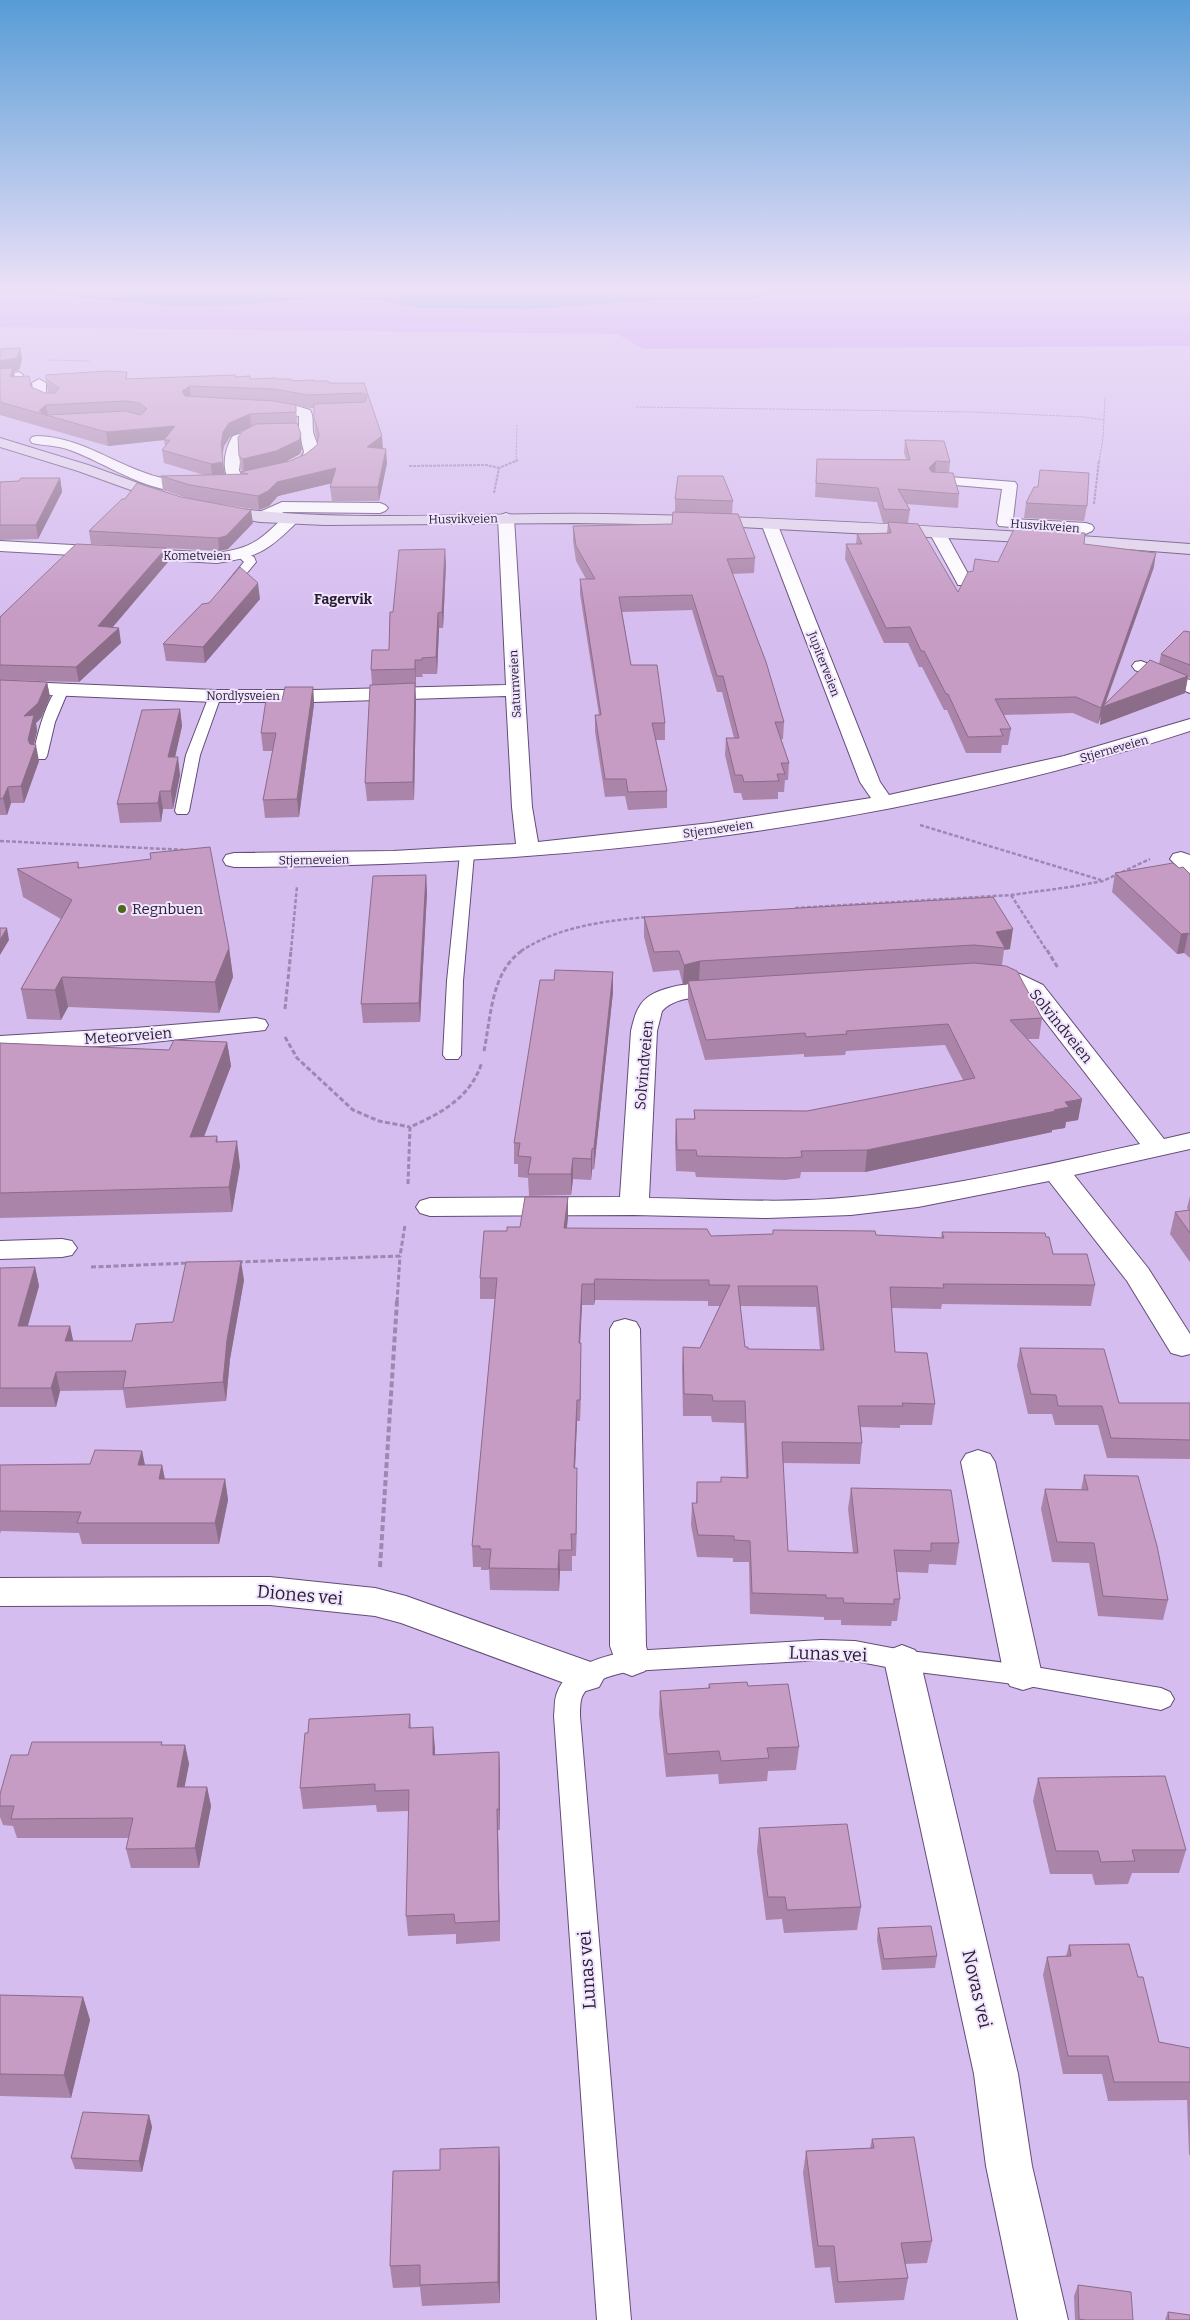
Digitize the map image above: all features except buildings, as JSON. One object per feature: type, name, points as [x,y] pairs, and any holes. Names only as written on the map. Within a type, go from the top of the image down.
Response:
[{"type":"main road","name":"Husvikveien","points":[[0,442],[195,507],[291,519],[663,519],[1062,539],[1190,549]]},
{"type":"street","points":[[38,440],[51,439],[70,443],[114,466],[168,485],[185,487],[288,470],[306,461],[311,450],[306,430],[307,418],[310,413],[297,410],[248,406]]},
{"type":"street","points":[[240,479],[232,473],[231,450],[234,442],[240,437],[258,433],[306,430]]},
{"type":"street","name":"Husvikveien","points":[[936,480],[1010,485],[1005,523],[1086,528]]},
{"type":"street","points":[[260,516],[282,507],[380,508]]},
{"type":"street","name":"Saturnveien","points":[[506,518],[522,807],[528,849]]},
{"type":"street","name":"Kometveien","points":[[0,546],[196,558],[243,555],[261,548],[291,519]]},
{"type":"street","name":"Jupiterveien","points":[[769,523],[870,782],[875,804]]},
{"type":"street","name":"Husvikveien","points":[[1062,539],[1086,528]]},
{"type":"street","points":[[937,532],[964,581]]},
{"type":"street","points":[[1141,666],[1190,686]]},
{"type":"street","name":"Nordlysveien","points":[[0,687],[215,696],[313,696],[515,690]]},
{"type":"street","name":"Stjerneveien","points":[[234,860],[300,861],[468,854],[699,832],[804,817],[953,790],[1030,772],[1130,745],[1190,724]]},
{"type":"street","name":"Solvindveien","points":[[961,975],[1001,976],[1022,981],[1034,990],[1158,1148]]},
{"type":"street","name":"Solvindveien","points":[[634,1206],[644,1031],[652,1006],[675,994],[747,988]]},
{"type":"street","name":"Meteorveien","points":[[0,1044],[135,1036],[256,1024]]},
{"type":"street","points":[[430,1207],[634,1206],[767,1209],[850,1206],[918,1198],[1056,1171],[1190,1141]]},
{"type":"street","points":[[1056,1171],[1138,1275],[1182,1346]]},
{"type":"street","points":[[0,1250],[62,1248]]},
{"type":"street","points":[[625,1328],[628,1646],[632,1661]]},
{"type":"street","points":[[978,1462],[1023,1675]]},
{"type":"street","name":"Diones vei","points":[[0,1592],[270,1591],[376,1602],[586,1676]]},
{"type":"street","name":"Novas vei","points":[[902,1660],[996,2074],[1009,2166],[1043,2320]]},
{"type":"lane","points":[[219,600],[250,562],[250,559],[243,555]]},
{"type":"lane","points":[[40,756],[42,742],[54,706],[62,691]]},
{"type":"lane","points":[[182,810],[192,755],[215,696]]},
{"type":"lane","points":[[452,1055],[456,981],[468,854]]},
{"type":"lane","name":"Lunas vei","points":[[614,2320],[567,1716],[569,1694],[586,1676],[606,1665],[632,1661],[821,1650],[855,1651],[902,1660],[1023,1675],[1161,1699]]},
{"type":"path","points":[[1086,528],[1092,522],[1106,400]]},
{"type":"path","points":[[636,407],[974,412],[1084,417],[1104,420]]},
{"type":"path","points":[[409,466],[486,465],[499,468],[518,461],[517,425]]},
{"type":"path","points":[[493,497],[499,468]]},
{"type":"path","points":[[875,804],[952,836],[1103,881]]},
{"type":"path","points":[[0,841],[192,850],[234,860]]},
{"type":"path","points":[[792,908],[1011,895],[1103,881],[1150,858]]},
{"type":"path","points":[[284,1012],[300,861]]},
{"type":"path","points":[[1011,895],[1065,979],[1034,990]]},
{"type":"path","points":[[283,1034],[297,1058],[354,1110],[379,1121],[410,1127],[435,1116],[469,1090],[481,1071],[496,992],[505,967],[516,955],[544,938],[576,926],[622,919],[652,917]]},
{"type":"path","points":[[408,1186],[410,1127]]},
{"type":"path","points":[[397,1608],[383,1582],[379,1562],[400,1256],[405,1223]]},
{"type":"path","points":[[234,1262],[400,1256]]},
{"type":"path","points":[[88,1267],[195,1263]]},
{"type":"place","name":"Regnbuen","points":[[122,909]]},
{"type":"district","name":"Fagervik","points":[[343,599]]}]
